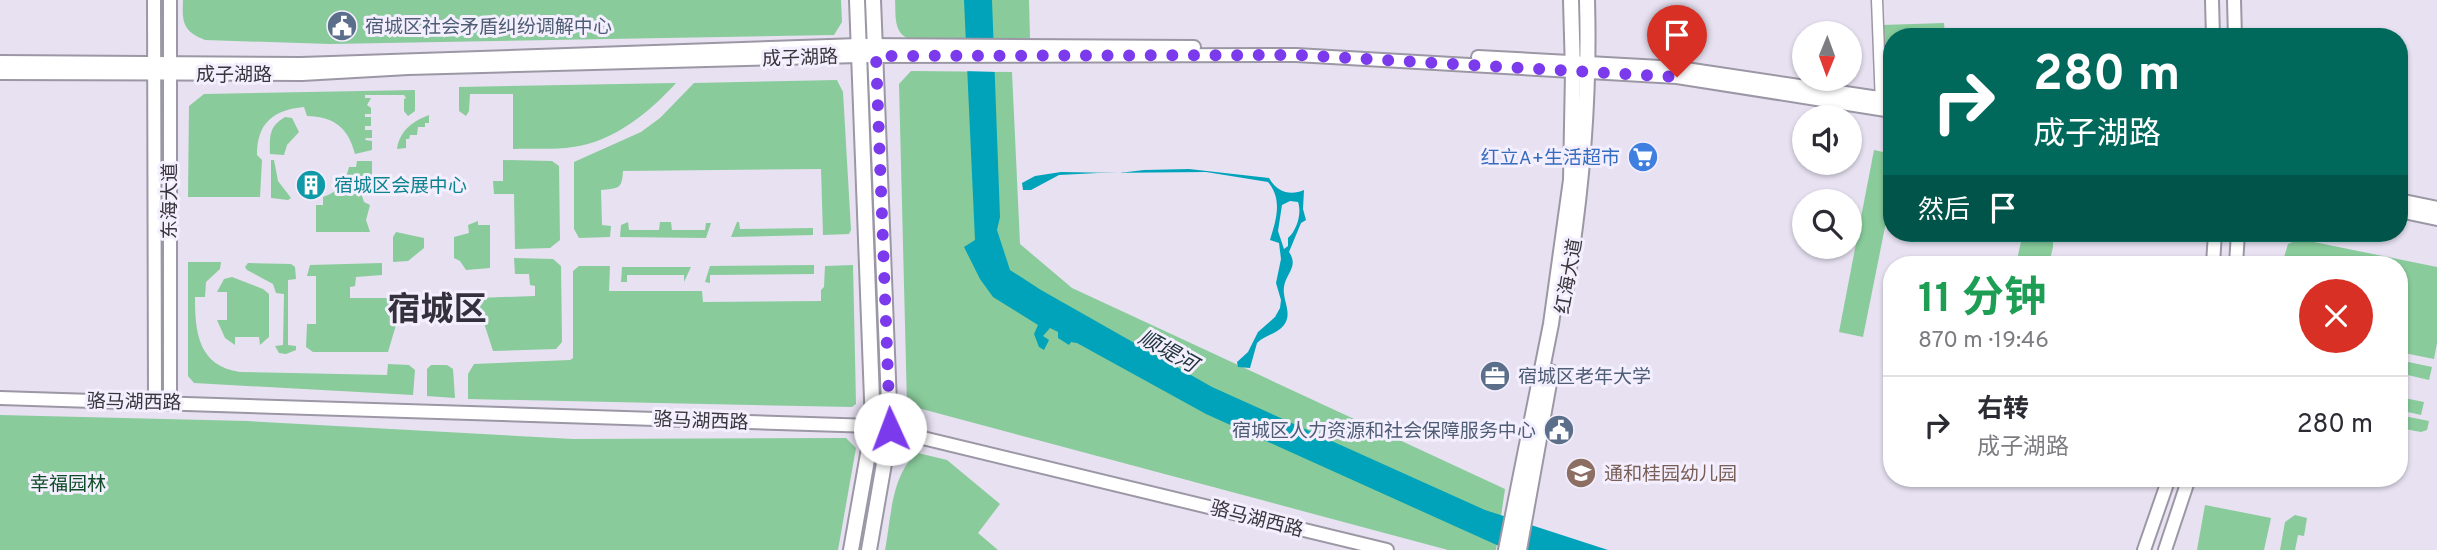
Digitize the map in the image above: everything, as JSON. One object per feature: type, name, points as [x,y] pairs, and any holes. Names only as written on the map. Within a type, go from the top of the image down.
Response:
[{"type":"main road","points":[[851,550],[873,426],[857,0]]},
{"type":"main road","points":[[869,550],[890,429],[873,0]]},
{"type":"main road","name":"红海大道","points":[[1571,0],[1581,67]]},
{"type":"main road","name":"红海大道","points":[[1519,550],[1523,495],[1572,180],[1587,0]]},
{"type":"main road","points":[[1506,550],[1523,495]]},
{"type":"street","name":"东海大道","points":[[154,0],[155,402]]},
{"type":"street","name":"东海大道","points":[[170,0],[170,402]]},
{"type":"street","points":[[1877,0],[1883,70]]},
{"type":"street","points":[[2212,0],[2213,28]]},
{"type":"street","points":[[2234,0],[2235,28]]},
{"type":"street","name":"成子湖路","points":[[0,73],[859,50],[1296,48],[1581,67],[1883,105]]},
{"type":"street","name":"成子湖路","points":[[0,62],[154,69]]},
{"type":"street","points":[[2408,202],[2437,208]]},
{"type":"street","points":[[2408,213],[2437,219]]},
{"type":"street","name":"骆马湖西路","points":[[0,398],[873,426],[1387,550]]},
{"type":"street","points":[[2144,550],[2166,487]]},
{"type":"street","points":[[2165,550],[2186,487]]},
{"type":"green space","points":[[183,0],[841,0],[842,22],[834,35],[330,44],[205,40],[192,33],[185,25]]},
{"type":"green space","points":[[895,0],[1029,0],[1030,38],[907,38],[897,26]]},
{"type":"green space","points":[[1944,23],[1944,28],[1883,28],[1883,54],[1882,25]]},
{"type":"green space","points":[[911,71],[1012,72],[1020,244],[1072,288],[1505,489],[1496,550],[1448,550],[907,405],[899,84]]},
{"type":"green space","points":[[837,80],[843,92],[851,230],[849,234],[823,235],[821,169],[623,171],[622,182],[618,187],[601,190],[602,225],[611,226],[610,237],[579,238],[574,229],[574,162],[641,132],[660,118],[694,83]]},
{"type":"green space","points":[[676,83],[655,105],[630,124],[602,139],[573,147],[513,149],[513,94],[470,94],[466,116],[459,111],[459,87]]},
{"type":"green space","points":[[415,90],[415,111],[408,116],[404,111],[404,95],[365,95],[365,98],[371,98],[367,105],[371,108],[371,114],[365,114],[365,117],[371,117],[371,126],[365,126],[365,130],[372,130],[372,138],[365,140],[372,141],[372,150],[355,154],[344,130],[332,121],[307,116],[304,107],[284,111],[269,120],[260,134],[257,155],[262,160],[260,197],[188,197],[189,106],[204,94]]},
{"type":"green space","points":[[429,115],[429,123],[425,123],[425,127],[418,127],[417,135],[410,135],[409,139],[406,139],[406,148],[397,149],[408,127]]},
{"type":"green space","points":[[285,117],[292,118],[299,132],[287,145],[284,155],[270,154],[273,129]]},
{"type":"green space","points":[[1874,150],[1883,152],[1883,237],[1863,337],[1839,332],[1853,259],[1862,259],[1862,212]]},
{"type":"green space","points":[[271,160],[274,160],[278,181],[291,198],[288,200],[271,198]]},
{"type":"green space","points":[[503,160],[552,161],[559,166],[560,240],[550,248],[515,249],[514,194],[494,194],[493,181],[503,181]]},
{"type":"green space","points":[[357,161],[372,161],[372,180],[362,196],[364,202],[370,205],[366,220],[370,232],[316,232],[316,205],[323,205],[323,197],[341,186],[349,167],[356,167]]},
{"type":"green space","points":[[478,221],[478,225],[490,225],[490,268],[466,270],[460,261],[454,258],[454,237],[469,233],[468,225]]},
{"type":"green space","points":[[628,222],[629,230],[659,230],[660,222],[671,222],[672,230],[705,230],[706,223],[711,223],[706,238],[620,237],[621,225]]},
{"type":"green space","points":[[737,222],[740,229],[813,228],[813,235],[731,237]]},
{"type":"green space","points":[[396,232],[424,238],[424,248],[408,261],[393,262],[393,237]]},
{"type":"green space","points":[[2021,242],[2053,242],[2051,256],[2018,256]]},
{"type":"green space","points":[[2314,242],[2383,256],[2284,256],[2288,244]]},
{"type":"green space","points":[[514,258],[553,259],[561,266],[562,342],[556,349],[493,351],[476,298],[535,296],[535,286],[530,285],[529,274],[515,274]]},
{"type":"green space","points":[[2408,261],[2437,267],[2437,343],[2434,359],[2408,354]]},
{"type":"green space","points":[[188,262],[221,262],[220,269],[206,282],[205,297],[195,297],[198,335],[207,355],[215,363],[240,372],[387,375],[388,364],[409,365],[415,370],[413,395],[194,383],[188,376]]},
{"type":"green space","points":[[248,263],[291,264],[295,267],[296,279],[288,280],[288,345],[296,346],[296,350],[286,354],[279,353],[275,346],[283,345],[284,294],[276,293],[273,284],[247,270],[245,267]]},
{"type":"green space","points":[[382,263],[382,275],[356,277],[355,286],[350,287],[350,298],[404,298],[388,352],[313,352],[306,347],[307,324],[316,324],[316,276],[307,276],[310,265]]},
{"type":"green space","points":[[814,265],[814,274],[710,275],[710,283],[705,282],[710,266]]},
{"type":"green space","points":[[853,265],[856,404],[852,407],[468,399],[468,374],[474,364],[573,358],[573,271],[579,266],[610,266],[609,291],[702,291],[703,302],[821,301],[825,266]]},
{"type":"green space","points":[[622,267],[691,267],[684,282],[684,275],[627,275],[627,282],[621,282]]},
{"type":"green space","points":[[232,277],[269,294],[269,337],[260,345],[259,337],[235,337],[235,345],[225,338],[217,320],[227,320],[227,292],[217,292],[224,279]]},
{"type":"green space","points":[[2408,362],[2432,367],[2429,380],[2408,375]]},
{"type":"green space","points":[[431,365],[447,365],[453,369],[455,398],[427,396],[427,369]]},
{"type":"green space","points":[[2408,399],[2424,402],[2421,415],[2408,412]]},
{"type":"green space","name":"幸福园林","points":[[0,415],[247,421],[573,439],[846,438],[856,448],[838,550],[0,550]]},
{"type":"green space","points":[[2408,417],[2429,421],[2427,430],[2421,432],[2408,430]]},
{"type":"green space","points":[[918,453],[947,460],[1000,504],[978,533],[998,550],[885,550],[897,484],[909,461]]},
{"type":"green space","points":[[2205,505],[2271,518],[2264,550],[2197,550]]},
{"type":"green space","points":[[2295,515],[2307,518],[2304,536],[2298,535],[2295,550],[2280,550],[2285,522]]},
{"type":"water","points":[[964,0],[992,0],[1000,217],[997,230],[1010,270],[1212,387],[1485,510],[1608,550],[1512,550],[1499,546],[1206,414],[1077,343],[1071,342],[1069,345],[1058,338],[1058,332],[1050,328],[1043,336],[1049,340],[1044,350],[1039,347],[1034,334],[1038,325],[993,297],[980,279],[964,247],[975,240]]},
{"type":"water","points":[[1189,169],[1269,178],[1284,192],[1304,190],[1303,209],[1306,220],[1301,223],[1289,252],[1293,262],[1284,287],[1287,320],[1278,330],[1257,343],[1250,368],[1238,367],[1237,362],[1248,352],[1258,332],[1275,317],[1280,308],[1281,300],[1276,283],[1281,259],[1279,243],[1270,240],[1277,203],[1268,182],[1206,172],[1121,173]],"holes":[[[1290,201],[1298,202],[1298,221],[1288,238],[1288,246],[1284,249],[1278,231],[1282,205]]]},
{"type":"water","points":[[1061,172],[1112,173],[1059,175],[1031,190],[1023,190],[1022,183],[1035,176]]},
{"type":"pier","points":[[962,38],[997,38],[998,72],[963,71]]},
{"type":"place","name":"宿城区社会矛盾纠纷调解中心","points":[[342,26]]},
{"type":"place","name":"红立A+生活超市","points":[[1643,157]]},
{"type":"place","name":"宿城区会展中心","points":[[311,185]]},
{"type":"place","name":"宿城区老年大学","points":[[1495,376]]},
{"type":"place","name":"宿城区人力资源和社会保障服务中心","points":[[1559,430]]},
{"type":"place","name":"通和桂园幼儿园","points":[[1581,473]]},
{"type":"district","name":"宿城区","points":[[437,308]]},
{"type":"route","points":[[890,429],[876,56],[1296,55],[1677,77]]},
{"type":"water label","name":"顺堤河","points":[[1168,351]]}]
